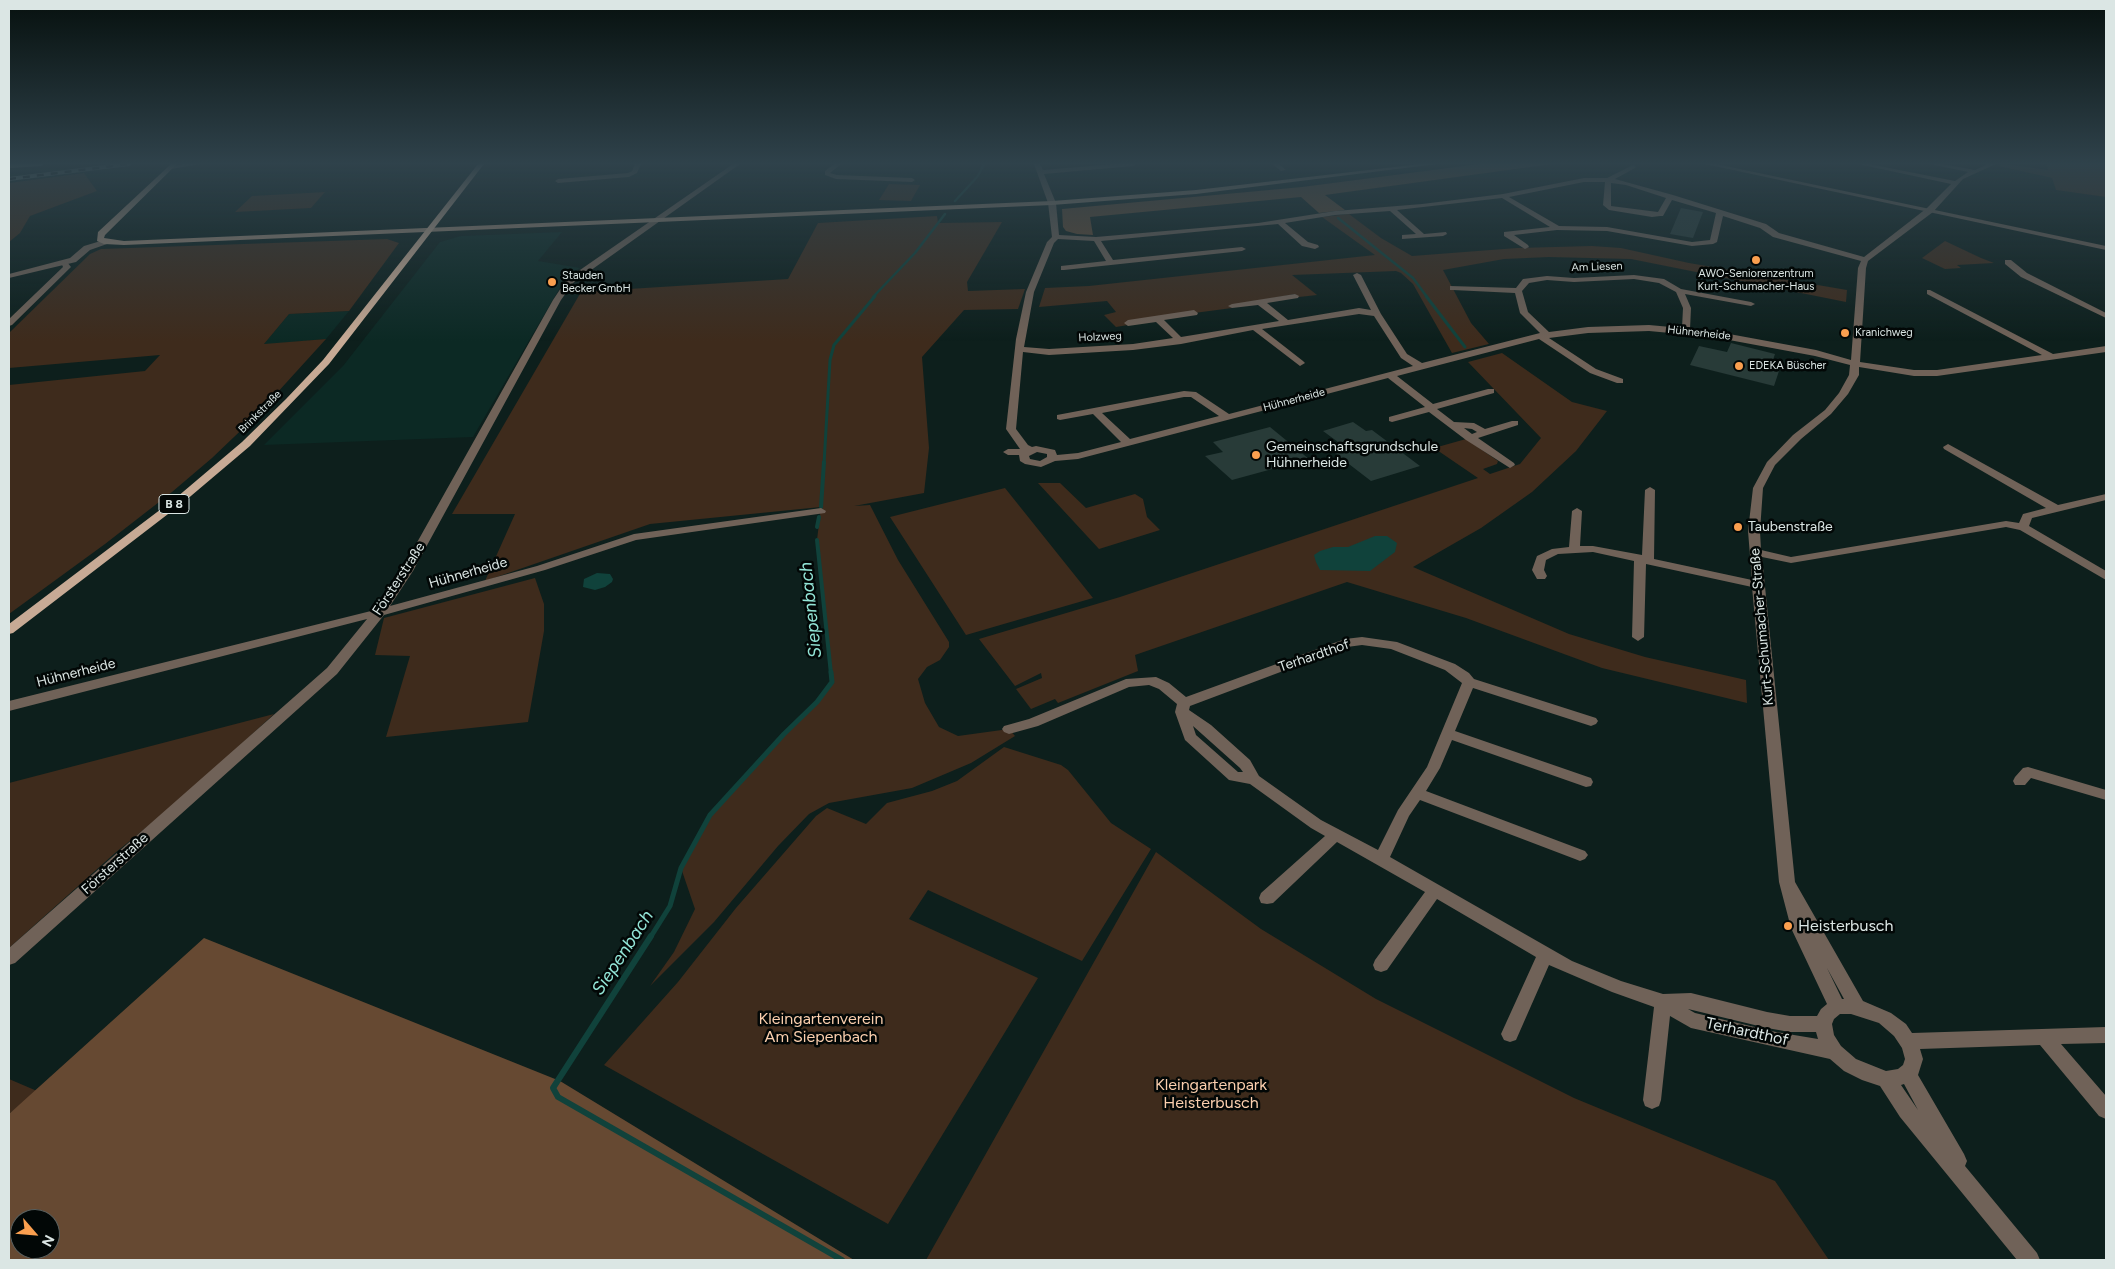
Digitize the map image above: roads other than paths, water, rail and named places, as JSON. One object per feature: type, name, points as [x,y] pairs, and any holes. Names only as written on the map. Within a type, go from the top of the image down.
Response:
[{"type":"main road","points":[[112,223],[101,234],[100,237],[104,242],[584,223]]},
{"type":"main road","name":"Brinkstraße","points":[[9,630],[122,546],[246,444],[326,362],[434,223]]},
{"type":"street","name":"Försterstraße","points":[[9,958],[332,671],[379,613],[407,571],[557,300],[570,282],[652,223]]},
{"type":"street","points":[[1054,223],[1056,237]]},
{"type":"street","points":[[1012,444],[1011,429],[1020,349],[1030,292],[1051,242],[1056,237],[1096,239],[1196,231],[1261,223]]},
{"type":"street","points":[[1282,223],[1305,244],[1315,247]]},
{"type":"street","points":[[1408,223],[1422,236]]},
{"type":"street","points":[[1550,223],[1558,228]]},
{"type":"street","points":[[1525,248],[1507,234],[1558,228],[1607,229],[1692,244],[1712,242],[1717,223]]},
{"type":"street","points":[[1754,223],[1763,226],[1776,235],[1865,260],[1913,223]]},
{"type":"street","points":[[1991,223],[2106,248]]},
{"type":"street","points":[[1196,231],[1202,238]]},
{"type":"street","points":[[1405,237],[1443,234]]},
{"type":"street","points":[[1096,239],[1111,263]]},
{"type":"street","points":[[9,276],[64,264],[76,259],[88,248],[104,242]]},
{"type":"street","points":[[1207,245],[1213,252]]},
{"type":"street","points":[[1064,268],[1242,249]]},
{"type":"street","name":"Kurt-Schumacher-Straße","points":[[1837,1007],[1798,928],[1787,882],[1754,531],[1758,488],[1771,464],[1797,437],[1828,412],[1844,394],[1854,375],[1861,276],[1865,260]]},
{"type":"street","points":[[2008,262],[2024,275],[2106,316]]},
{"type":"street","points":[[9,323],[67,268],[64,264]]},
{"type":"street","points":[[1357,275],[1377,314],[1404,356],[1422,366]]},
{"type":"street","name":"Am Liesen","points":[[1518,291],[1526,281],[1535,279],[1613,280],[1634,277],[1661,281],[1679,291],[1751,304]]},
{"type":"street","points":[[1452,288],[1518,291],[1524,313],[1543,336],[1593,371],[1620,380]]},
{"type":"street","points":[[1679,291],[1687,308],[1686,331]]},
{"type":"street","points":[[1930,292],[2050,356]]},
{"type":"street","points":[[1232,306],[1295,296]]},
{"type":"street","points":[[1260,302],[1287,323]]},
{"type":"street","name":"Holzweg","points":[[1020,349],[1049,352],[1133,347],[1182,341],[1359,310],[1377,314]]},
{"type":"street","name":"Holzweg","points":[[1128,323],[1194,313]]},
{"type":"street","points":[[1158,319],[1182,341]]},
{"type":"street","points":[[1255,328],[1300,363]]},
{"type":"street","name":"Hühnerheide","points":[[1053,458],[1051,452],[1047,450],[1028,451],[1023,458],[1032,464],[1046,463],[1053,458],[1078,456],[1543,336],[1624,328],[1686,331],[1754,340],[1856,364]]},
{"type":"street","points":[[1856,364],[1898,372],[1930,373],[2106,349]]},
{"type":"street","points":[[1390,375],[1432,408],[1436,414],[1510,465]]},
{"type":"street","points":[[1392,419],[1491,391]]},
{"type":"street","points":[[1060,417],[1184,394],[1194,394],[1227,417]]},
{"type":"street","points":[[1095,411],[1128,443]]},
{"type":"street","points":[[1470,438],[1516,423]]},
{"type":"street","points":[[1452,425],[1474,426],[1484,433]]},
{"type":"street","points":[[1012,444],[1028,451]]},
{"type":"street","points":[[1012,444],[1024,447],[1028,451]]},
{"type":"street","points":[[1948,447],[2056,509]]},
{"type":"street","points":[[1638,637],[1650,490]]},
{"type":"street","points":[[2023,528],[2027,516],[2106,497]]},
{"type":"street","name":"Hühnerheide","points":[[9,706],[379,613],[508,578],[634,537],[821,511]]},
{"type":"street","points":[[1574,550],[1577,511]]},
{"type":"street","points":[[1756,552],[1791,560],[2006,524],[2023,528],[2106,576]]},
{"type":"street","points":[[1541,576],[1538,570],[1541,558],[1556,551],[1593,550],[1758,584]]},
{"type":"street","name":"Terhardthof","points":[[1183,707],[1346,644],[1362,641],[1393,645],[1450,667],[1464,676],[1469,682],[1591,721]]},
{"type":"street","name":"Terhardthof","points":[[1009,729],[1033,723],[1126,683],[1150,680],[1164,686],[1183,707],[1246,764],[1254,780],[1335,835],[1381,859],[1566,966],[1618,988],[1663,1002],[1691,1020],[1776,1040],[1811,1045],[1835,1052]]},
{"type":"street","points":[[1381,859],[1403,814],[1418,794],[1433,768],[1469,682]]},
{"type":"street","points":[[1448,734],[1586,782]]},
{"type":"street","points":[[2020,781],[2028,772],[2106,795]]},
{"type":"street","points":[[1418,794],[1580,855]]},
{"type":"street","points":[[1267,898],[1335,835]]},
{"type":"street","name":"Kurt-Schumacher-Straße","points":[[1787,882],[1858,1008]]},
{"type":"street","points":[[1381,965],[1435,890]]},
{"type":"street","points":[[1510,1034],[1546,954]]},
{"type":"street","name":"Terhardthof","points":[[1663,1002],[1691,1001],[1767,1020],[1823,1024]]},
{"type":"street","points":[[1652,1100],[1663,1002]]},
{"type":"street","points":[[1837,1007],[1858,1008],[1885,1018],[1900,1030],[1907,1040],[1914,1059],[1911,1070],[1901,1077],[1886,1079],[1868,1074],[1850,1065],[1835,1052],[1826,1038],[1823,1024],[1827,1014],[1837,1007]]},
{"type":"street","points":[[1907,1040],[2106,1035]]},
{"type":"street","points":[[2044,1037],[2106,1110]]},
{"type":"street","points":[[1907,1073],[1972,1187]]},
{"type":"street","points":[[1886,1079],[1907,1112],[1972,1187],[2030,1260]]},
{"type":"waterway","name":"Siepenbach","points":[[873,297],[915,253],[938,223]]},
{"type":"waterway","points":[[1345,223],[1413,278],[1427,297]]},
{"type":"waterway","name":"Siepenbach","points":[[824,464],[830,360],[834,345],[875,296]]},
{"type":"waterway","points":[[1426,296],[1465,347]]},
{"type":"waterway","name":"Siepenbach","points":[[821,507],[824,462]]},
{"type":"waterway","points":[[817,527],[819,517]]},
{"type":"waterway","name":"Siepenbach","points":[[817,540],[831,674]]},
{"type":"waterway","name":"Siepenbach","points":[[650,938],[670,906],[681,868],[710,815],[784,734],[817,702],[832,682],[831,672]]},
{"type":"waterway","name":"Siepenbach","points":[[651,936],[553,1088],[558,1097],[842,1260]]},
{"type":"place","name":"AWO-Seniorenzentrum Kurt-Schumacher-Haus","points":[[1756,260]]},
{"type":"place","name":"Stauden Becker GmbH","points":[[552,282]]},
{"type":"place","name":"Kranichweg","points":[[1845,333]]},
{"type":"place","name":"EDEKA Büscher","points":[[1739,366]]},
{"type":"place","name":"Gemeinschaftsgrundschule Hühnerheide","points":[[1256,455]]},
{"type":"place","name":"Taubenstraße","points":[[1738,527]]},
{"type":"place","name":"Heisterbusch","points":[[1788,926]]},
{"type":"park label","name":"Kleingartenverein Am Siepenbach","points":[[821,1028]]},
{"type":"park label","name":"Kleingartenpark Heisterbusch","points":[[1211,1094]]}]
